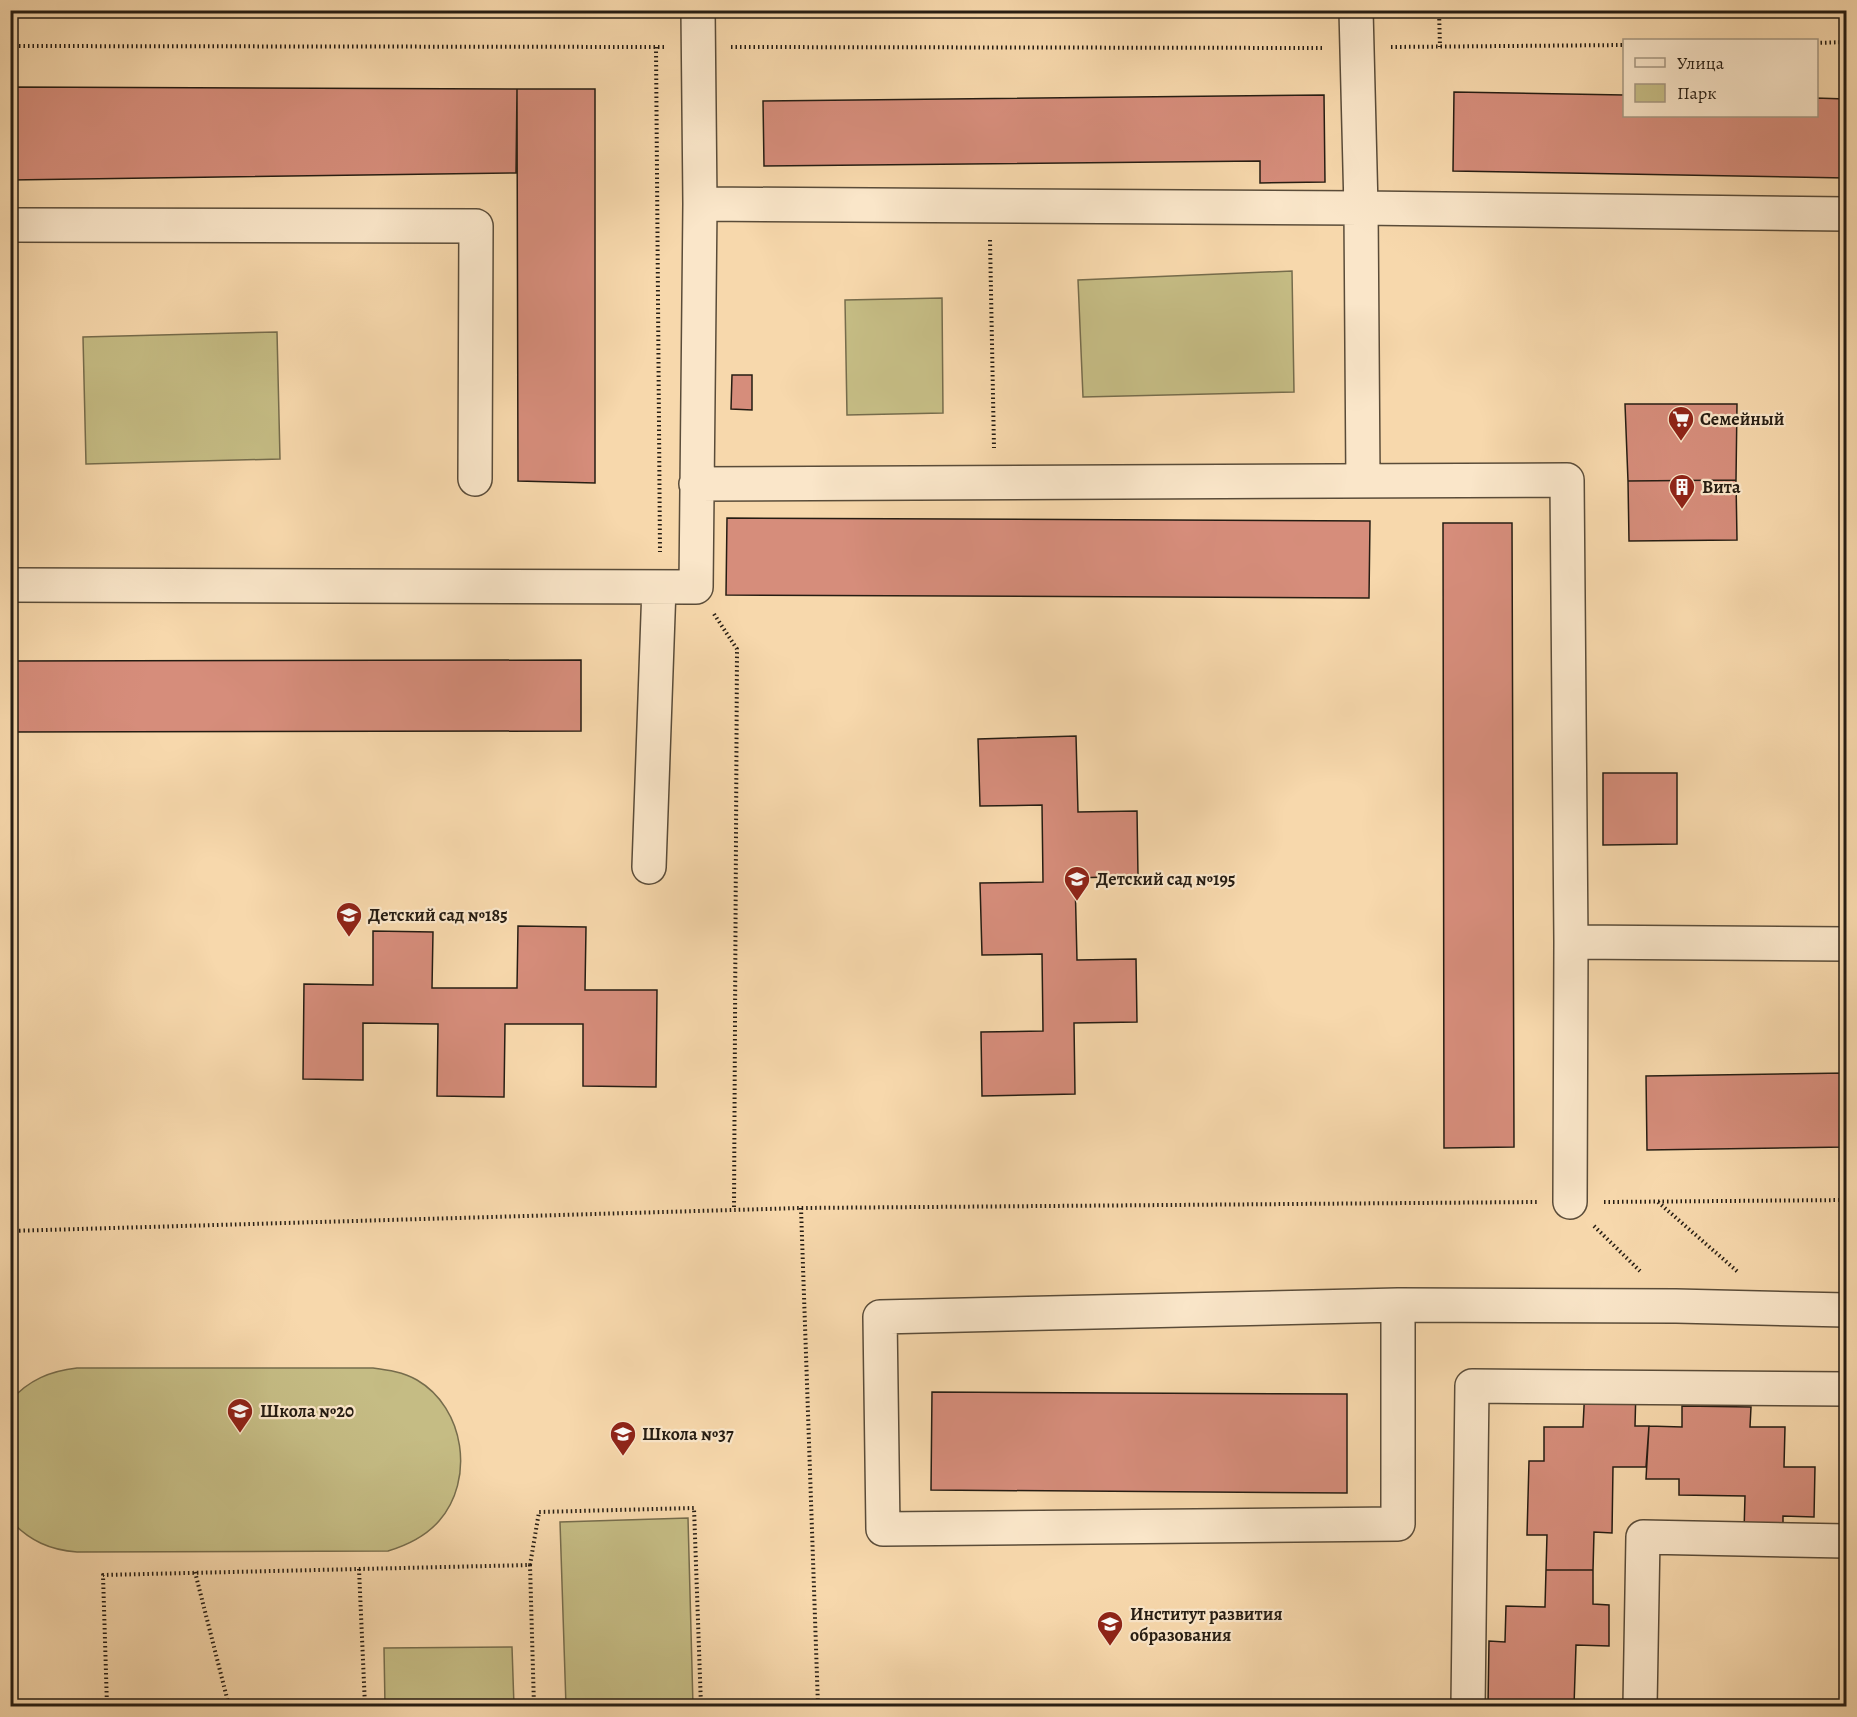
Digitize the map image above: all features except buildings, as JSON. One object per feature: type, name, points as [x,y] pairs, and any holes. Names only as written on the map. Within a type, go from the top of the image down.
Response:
[{"type":"lane","points":[[10,585],[696,587],[700,204],[698,10]]},
{"type":"lane","points":[[1356,10],[1364,481]]},
{"type":"lane","points":[[700,204],[1846,214]]},
{"type":"lane","points":[[10,225],[476,226],[475,479]]},
{"type":"lane","points":[[696,484],[1567,480],[1571,942],[1570,1202]]},
{"type":"lane","points":[[649,867],[658,587]]},
{"type":"lane","points":[[1571,942],[1846,944]]},
{"type":"lane","points":[[1398,1305],[1398,1524],[883,1529],[880,1317],[1398,1305],[1676,1306],[1846,1310]]},
{"type":"lane","points":[[1468,1707],[1472,1386],[1846,1389]]},
{"type":"lane","points":[[1640,1707],[1643,1537],[1846,1541]]},
{"type":"path","points":[[1438,10],[1440,47]]},
{"type":"path","points":[[1818,42],[1846,42]]},
{"type":"path","points":[[10,46],[1358,48],[1623,45]]},
{"type":"path","points":[[656,47],[659,551],[696,587],[737,649],[734,1210]]},
{"type":"path","points":[[990,206],[995,483]]},
{"type":"path","points":[[10,1231],[801,1208],[1846,1200]]},
{"type":"path","points":[[1570,1202],[1676,1306]]},
{"type":"path","points":[[1657,1202],[1781,1310]]},
{"type":"path","points":[[801,1208],[818,1707]]},
{"type":"path","points":[[534,1707],[530,1565],[539,1512],[694,1508],[700,1707]]},
{"type":"path","points":[[107,1707],[102,1575],[530,1565]]},
{"type":"path","points":[[360,1569],[365,1707]]},
{"type":"path","points":[[195,1572],[229,1707]]},
{"type":"green space","points":[[1292,271],[1294,392],[1083,397],[1078,280]]},
{"type":"green space","points":[[942,298],[943,413],[847,415],[845,300]]},
{"type":"green space","points":[[277,332],[280,459],[86,464],[83,337]]},
{"type":"green space","points":[[77,1368],[373,1368],[401,1373],[412,1377],[433,1392],[446,1408],[455,1426],[460,1446],[461,1466],[458,1486],[450,1504],[434,1527],[416,1540],[388,1551],[77,1552],[49,1547],[33,1539],[11,1521],[11,1400],[25,1387],[41,1378],[58,1371]]},
{"type":"green space","points":[[688,1518],[693,1706],[566,1706],[560,1522]]},
{"type":"green space","points":[[512,1647],[514,1706],[385,1706],[384,1648]]},
{"type":"place","name":"Семейный","points":[[1681,442]]},
{"type":"place","name":"Вита","points":[[1682,510]]},
{"type":"place","name":"Детский сад №195","points":[[1077,902]]},
{"type":"place","name":"Детский сад №185","points":[[349,938]]},
{"type":"place","name":"Школа №20","points":[[240,1434]]},
{"type":"place","name":"Школа №37","points":[[623,1457]]},
{"type":"place","name":"Институт развития образования","points":[[1110,1647]]}]
